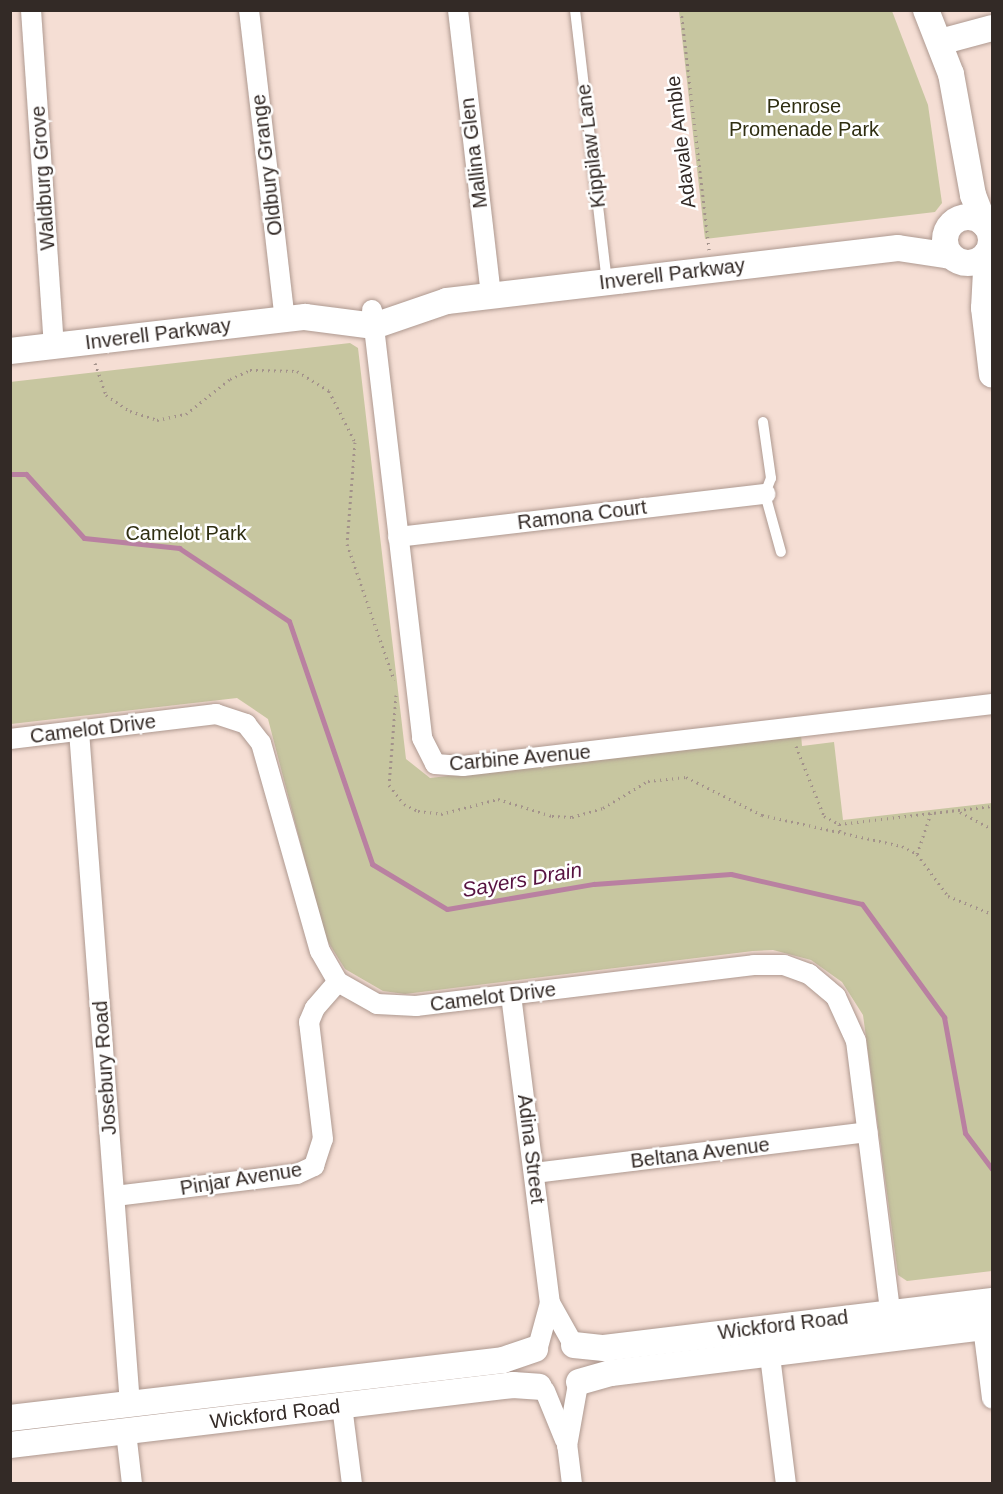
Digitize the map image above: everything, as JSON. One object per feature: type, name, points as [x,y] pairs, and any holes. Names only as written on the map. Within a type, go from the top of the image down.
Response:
[{"type":"street","name":"Waldburg Grove","points":[[31,10],[54,346]]},
{"type":"street","name":"Oldbury Grange","points":[[249,10],[295,318]]},
{"type":"street","name":"Mallina Glen","points":[[458,10],[491,296]]},
{"type":"street","points":[[926,10],[940,42],[960,107],[968,168],[984,224],[991,235],[987,253],[984,308],[993,375]]},
{"type":"street","points":[[940,42],[993,28]]},
{"type":"street","points":[[968,168],[945,239],[984,308]]},
{"type":"street","points":[[950,226],[972,217],[984,224]]},
{"type":"street","name":"Inverell Parkway","points":[[10,351],[295,318],[373,318],[447,301],[898,248],[950,226]]},
{"type":"street","name":"Inverell Parkway","points":[[898,248],[954,258]]},
{"type":"street","points":[[954,258],[970,263],[987,253]]},
{"type":"street","name":"Carbine Avenue","points":[[373,318],[422,738],[435,764],[463,766],[795,729],[993,704]]},
{"type":"street","name":"Ramona Court","points":[[398,537],[765,494]]},
{"type":"street","name":"Camelot Drive","points":[[10,739],[216,714],[246,724],[261,743],[314,934],[338,982],[387,1006],[511,995],[754,965],[796,969],[829,990],[850,1020],[890,1312]]},
{"type":"street","name":"Josebury Road","points":[[78,731],[130,1405]]},
{"type":"street","name":"Pinjar Avenue","points":[[115,1196],[297,1174],[314,1166],[323,1139],[309,1022],[315,1008],[338,982]]},
{"type":"street","name":"Adina Street","points":[[511,995],[550,1303],[574,1345]]},
{"type":"street","name":"Beltana Avenue","points":[[534,1173],[867,1132]]},
{"type":"street","name":"Wickford Road","points":[[574,1345],[604,1348],[993,1301]]},
{"type":"street","name":"Adina Street","points":[[537,1348],[550,1303]]},
{"type":"street","points":[[988,1326],[993,1398]]},
{"type":"street","name":"Wickford Road","points":[[578,1383],[611,1373],[988,1326]]},
{"type":"street","points":[[766,1328],[786,1484]]},
{"type":"street","points":[[567,1446],[583,1359],[574,1345],[555,1339],[537,1348],[530,1373],[542,1389],[567,1446],[572,1484]]},
{"type":"street","name":"Wickford Road","points":[[10,1418],[504,1360],[537,1348]]},
{"type":"street","points":[[338,1380],[352,1484]]},
{"type":"street","points":[[542,1389],[563,1393],[578,1383]]},
{"type":"street","name":"Wickford Road","points":[[10,1445],[524,1384],[542,1389]]},
{"type":"street","points":[[126,1432],[132,1484]]},
{"type":"lane","name":"Kippilaw Lane","points":[[575,10],[607,281]]},
{"type":"lane","points":[[763,422],[771,478],[765,494],[781,552]]},
{"type":"path","name":"Adavale Amble","points":[[681,10],[711,270]]},
{"type":"path","points":[[93,342],[106,395],[146,418],[176,418],[230,379],[261,368],[309,377],[336,400],[356,451],[347,544],[394,678],[389,780],[404,804],[441,814],[507,800],[552,816],[591,814],[648,781],[673,775],[698,781],[762,815],[884,840],[917,854],[948,896],[993,914]]},
{"type":"path","points":[[795,729],[797,752],[824,816],[839,824],[993,806]]},
{"type":"path","points":[[956,811],[993,829]]},
{"type":"path","points":[[917,854],[931,813]]},
{"type":"path","points":[[839,824],[840,831]]},
{"type":"green space","name":"Penrose Promenade Park","points":[[679,11],[892,11],[928,105],[942,203],[935,212],[705,239]]},
{"type":"green space","name":"Camelot Park","points":[[350,343],[358,348],[406,759],[430,778],[801,735],[802,746],[834,742],[843,820],[992,803],[992,1271],[907,1281],[898,1275],[863,1015],[842,982],[811,960],[773,950],[753,951],[405,994],[383,991],[345,969],[325,937],[268,719],[237,698],[11,724],[10,382]]},
{"type":"waterway","name":"Sayers Drain","points":[[10,474],[26,474],[84,538],[179,548],[289,621],[372,864],[447,909],[594,884],[731,874],[862,904],[944,1017],[965,1133],[992,1169]]}]
